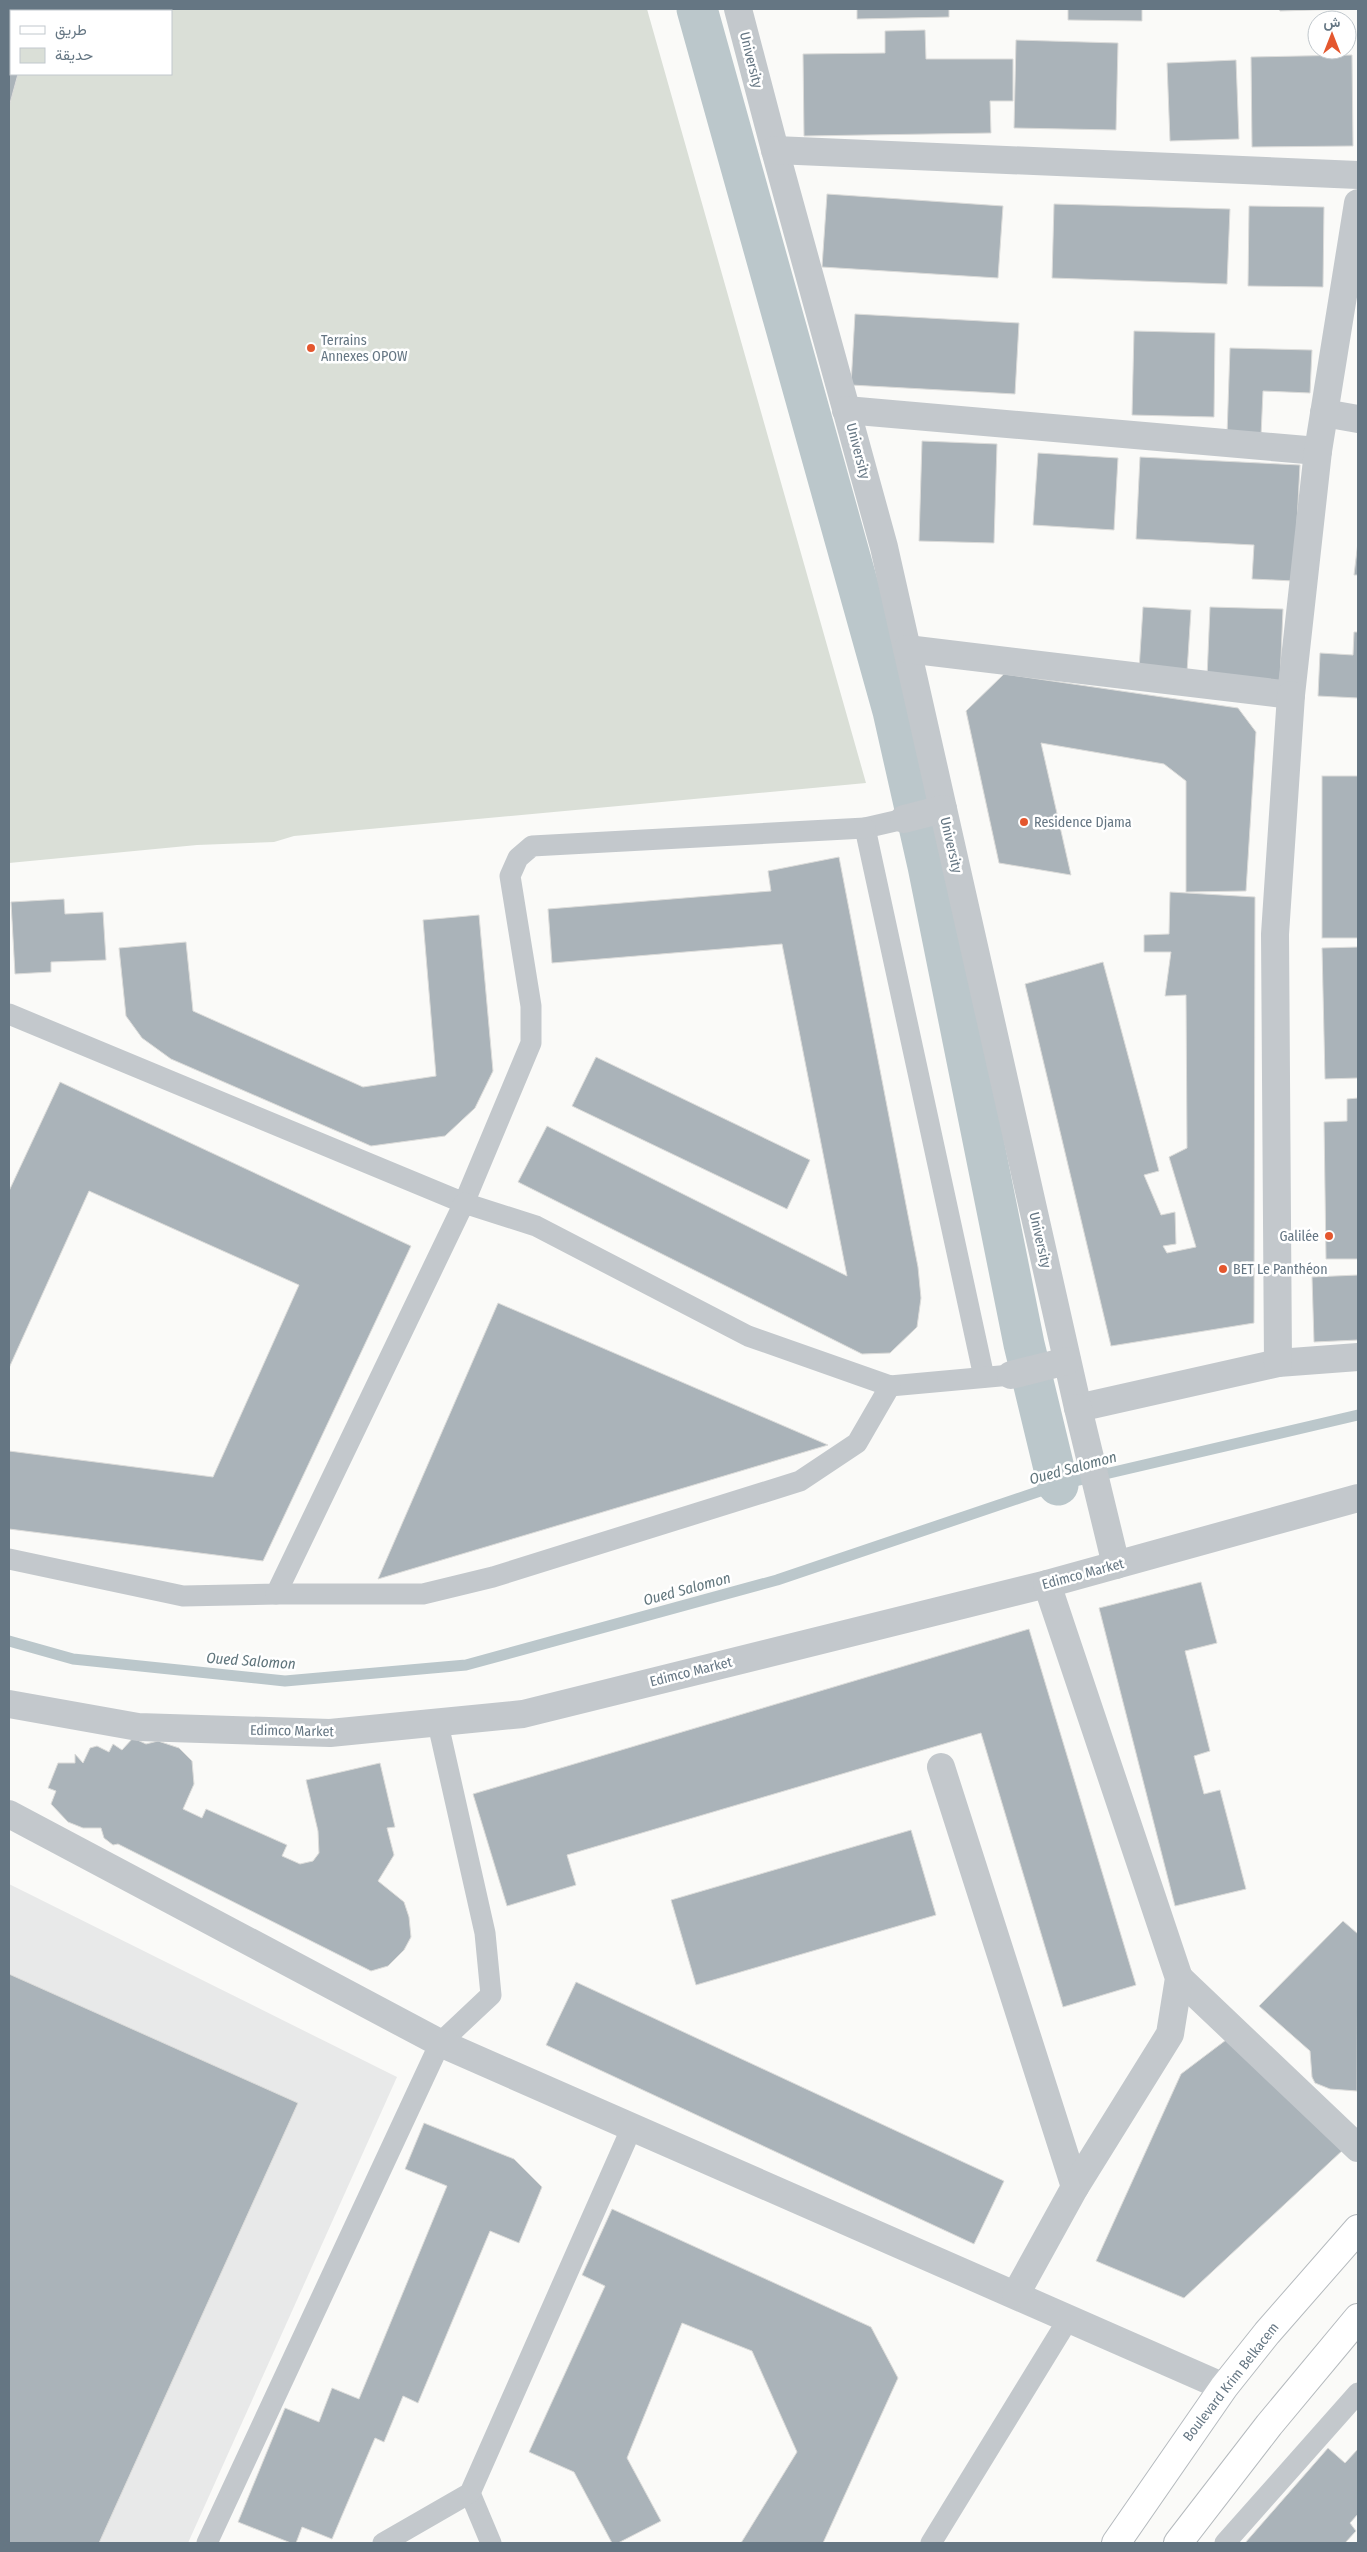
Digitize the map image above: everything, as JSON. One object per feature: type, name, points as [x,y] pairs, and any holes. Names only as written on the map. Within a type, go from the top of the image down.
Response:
[{"type":"main road","name":"Boulevard Krim Belkacem","points":[[1116,2543],[1224,2387],[1267,2333],[1358,2229]]},
{"type":"main road","points":[[1178,2543],[1270,2425],[1358,2318]]},
{"type":"street","name":"University","points":[[738,9],[884,547],[1063,1362],[1078,1408],[1116,1565]]},
{"type":"street","points":[[775,150],[1358,175]]},
{"type":"street","points":[[1278,1363],[1275,934],[1291,695],[1318,451],[1355,239],[1358,203]]},
{"type":"street","points":[[846,410],[1318,451]]},
{"type":"street","points":[[1324,413],[1358,419]]},
{"type":"street","points":[[907,650],[1291,695]]},
{"type":"street","points":[[904,819],[943,809]]},
{"type":"street","points":[[1078,1408],[1278,1363],[1358,1357]]},
{"type":"street","points":[[1012,1375],[1063,1362]]},
{"type":"street","name":"Edimco Market","points":[[9,1704],[138,1727],[330,1733],[438,1724],[523,1714],[1047,1584],[1358,1498]]},
{"type":"street","points":[[1016,2294],[1075,2187],[1170,2034],[1179,1978],[1047,1584]]},
{"type":"street","points":[[941,1767],[1075,2187]]},
{"type":"street","points":[[9,1814],[440,2043],[1016,2294],[1224,2387]]},
{"type":"street","points":[[1179,1978],[1358,2148]]},
{"type":"lane","points":[[276,1594],[464,1203],[531,1043],[531,1006],[510,876],[518,858],[532,846],[865,828],[904,819]]},
{"type":"lane","points":[[865,828],[984,1377]]},
{"type":"lane","points":[[9,1014],[464,1203],[536,1226],[748,1336],[890,1386],[1012,1375]]},
{"type":"lane","points":[[9,1559],[182,1596],[423,1594],[493,1576],[800,1481],[857,1443],[890,1386]]},
{"type":"lane","points":[[207,2543],[440,2043],[491,1995],[485,1933],[438,1724]]},
{"type":"lane","points":[[383,2543],[470,2492],[632,2127]]},
{"type":"lane","points":[[931,2543],[1069,2318]]},
{"type":"lane","points":[[1225,2543],[1358,2393]]},
{"type":"lane","points":[[470,2492],[491,2543]]},
{"type":"shaded area","points":[[9,1884],[397,2077],[188,2543],[9,2543]]},
{"type":"green space","points":[[9,9],[647,9],[866,783],[294,836],[274,842],[197,845],[9,863]]},
{"type":"building","points":[[9,9],[24,9],[10,10],[10,75],[18,75],[9,107]]},
{"type":"building","points":[[857,9],[949,9],[949,17],[857,19]]},
{"type":"building","points":[[1068,9],[1142,9],[1142,21],[1068,20]]},
{"type":"building","points":[[1279,9],[1344,9],[1307,10],[1280,11]]},
{"type":"building","points":[[925,30],[926,59],[1013,59],[1013,101],[990,101],[991,133],[804,136],[803,54],[885,53],[885,31]]},
{"type":"building","points":[[1016,40],[1118,43],[1116,130],[1014,128]]},
{"type":"building","points":[[1307,56],[1307,60],[1352,60],[1353,146],[1252,147],[1251,57]]},
{"type":"building","points":[[1236,60],[1239,139],[1170,141],[1167,63]]},
{"type":"building","points":[[827,194],[1003,206],[998,278],[822,267]]},
{"type":"building","points":[[1054,204],[1230,209],[1227,284],[1052,278]]},
{"type":"building","points":[[1249,206],[1324,207],[1323,287],[1248,286]]},
{"type":"building","points":[[855,314],[1019,323],[1015,394],[851,385]]},
{"type":"building","points":[[1134,331],[1215,333],[1214,417],[1132,415]]},
{"type":"building","points":[[1230,348],[1312,350],[1310,393],[1263,391],[1261,436],[1227,435]]},
{"type":"building","points":[[922,441],[997,444],[994,543],[919,541]]},
{"type":"building","points":[[1038,453],[1118,458],[1114,530],[1033,525]]},
{"type":"building","points":[[1140,457],[1300,465],[1294,581],[1252,579],[1254,545],[1136,539]]},
{"type":"building","points":[[1358,542],[1358,575],[1354,575]]},
{"type":"building","points":[[1143,607],[1191,610],[1187,672],[1139,670]]},
{"type":"building","points":[[1210,607],[1283,609],[1280,682],[1207,678]]},
{"type":"building","points":[[1354,632],[1358,632],[1358,698],[1318,696],[1320,653],[1353,655]]},
{"type":"building","name":"Residence Djama","points":[[1004,674],[1238,708],[1256,732],[1246,891],[1186,892],[1186,781],[1164,764],[1041,743],[1071,875],[999,863],[966,711]]},
{"type":"building","points":[[1322,776],[1358,776],[1358,938],[1322,938]]},
{"type":"building","points":[[839,857],[918,1267],[921,1298],[917,1327],[890,1353],[862,1354],[518,1182],[547,1126],[847,1276],[782,944],[552,963],[548,909],[771,891],[768,871]]},
{"type":"building","points":[[1170,892],[1255,897],[1254,1323],[1111,1346],[1025,984],[1103,962],[1159,1171],[1144,1175],[1161,1215],[1175,1212],[1176,1244],[1163,1246],[1167,1253],[1196,1247],[1169,1157],[1187,1148],[1186,995],[1165,996],[1171,952],[1144,952],[1144,935],[1169,934]]},
{"type":"building","points":[[64,899],[65,914],[103,912],[106,960],[51,962],[51,972],[15,974],[11,902]]},
{"type":"building","points":[[479,915],[493,1071],[475,1108],[445,1136],[371,1146],[171,1059],[142,1038],[126,1016],[119,948],[186,942],[193,1011],[363,1087],[436,1076],[423,920]]},
{"type":"building","points":[[1358,947],[1358,1078],[1325,1079],[1322,948]]},
{"type":"building","points":[[596,1057],[810,1160],[787,1209],[572,1106]]},
{"type":"building","points":[[60,1082],[411,1246],[263,1561],[9,1529],[9,1451],[213,1477],[299,1285],[89,1191],[9,1368],[9,1191]]},
{"type":"building","points":[[1358,1098],[1358,1259],[1326,1259],[1324,1122],[1347,1121],[1347,1099]]},
{"type":"building","points":[[1358,1275],[1358,1340],[1314,1342],[1312,1277]]},
{"type":"building","points":[[498,1303],[828,1445],[378,1579]]},
{"type":"building","points":[[1201,1582],[1217,1643],[1185,1651],[1210,1751],[1194,1756],[1204,1794],[1220,1790],[1246,1889],[1175,1906],[1099,1608]]},
{"type":"building","points":[[1029,1629],[1136,1985],[1063,2007],[981,1733],[567,1855],[576,1885],[507,1906],[473,1794]]},
{"type":"building","points":[[133,1738],[146,1744],[158,1741],[179,1748],[192,1761],[194,1784],[183,1809],[202,1818],[206,1809],[287,1845],[282,1856],[300,1864],[313,1861],[319,1853],[318,1831],[306,1780],[380,1763],[395,1827],[387,1828],[394,1855],[378,1881],[404,1902],[409,1917],[411,1937],[404,1950],[388,1966],[371,1971],[118,1844],[113,1845],[104,1838],[101,1828],[83,1828],[68,1822],[51,1804],[56,1791],[48,1788],[58,1763],[75,1763],[75,1754],[83,1763],[90,1748],[97,1746],[109,1752],[113,1744],[122,1750]]},
{"type":"building","points":[[911,1830],[936,1915],[696,1985],[671,1900]]},
{"type":"building","points":[[1343,1921],[1358,1934],[1357,2091],[1330,2089],[1315,2083],[1312,2077],[1310,2051],[1259,2006]]},
{"type":"building","points":[[9,1974],[298,2103],[99,2543],[9,2543]]},
{"type":"building","points":[[576,1982],[1004,2181],[974,2244],[546,2045]]},
{"type":"building","points":[[1230,2037],[1344,2149],[1184,2298],[1096,2261],[1181,2074]]},
{"type":"building","points":[[424,2123],[514,2159],[542,2187],[519,2243],[490,2231],[418,2403],[403,2396],[384,2442],[375,2438],[332,2539],[302,2527],[296,2543],[291,2543],[238,2522],[285,2408],[319,2422],[332,2388],[359,2399],[447,2186],[405,2169]]},
{"type":"building","points":[[612,2209],[871,2327],[898,2378],[823,2543],[741,2543],[797,2452],[752,2351],[682,2323],[627,2458],[661,2521],[618,2543],[612,2543],[574,2472],[529,2452],[605,2286],[582,2275]]},
{"type":"building","points":[[1328,2448],[1345,2463],[1358,2449],[1358,2514],[1350,2523],[1356,2531],[1345,2543],[1245,2543]]},
{"type":"waterway","points":[[697,9],[893,711],[928,866],[1024,1344],[1058,1485]]},
{"type":"waterway","name":"Oued Salomon","points":[[9,1641],[73,1659],[285,1681],[466,1665],[777,1580],[1058,1485],[1358,1415]]},
{"type":"place","name":"Terrains Annexes OPOW","points":[[311,348]]},
{"type":"place","name":"Residence Djama","points":[[1024,822]]},
{"type":"place","name":"Galilée","points":[[1329,1236]]},
{"type":"place","name":"BET Le Panthéon","points":[[1223,1269]]}]
